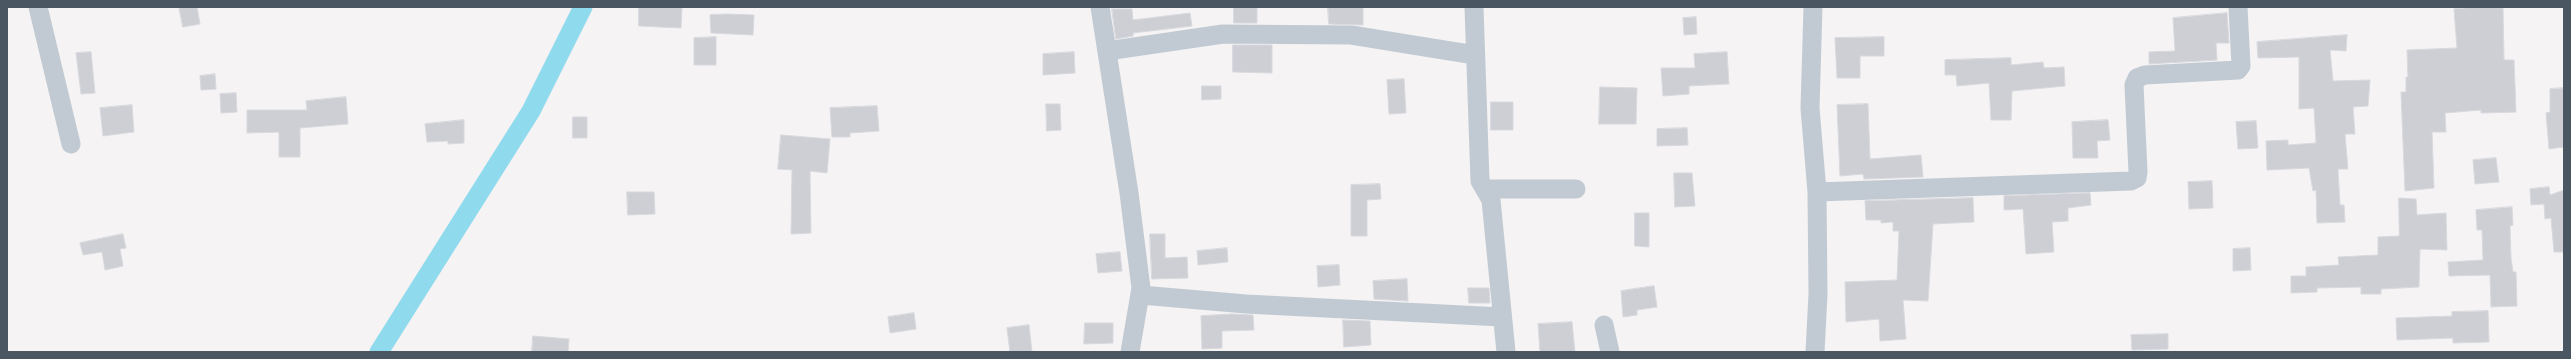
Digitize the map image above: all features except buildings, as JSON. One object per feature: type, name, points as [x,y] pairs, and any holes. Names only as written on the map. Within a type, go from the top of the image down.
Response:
[{"type":"street","points":[[38,7],[71,144]]},
{"type":"street","points":[[1100,7],[1130,192],[1141,295],[1130,352]]},
{"type":"street","points":[[1474,7],[1480,181],[1491,200],[1506,352]]},
{"type":"street","points":[[1813,7],[1810,108],[1817,192],[1818,294],[1815,352]]},
{"type":"street","points":[[1817,192],[2131,181],[2136,178],[2138,172],[2134,85],[2137,78],[2145,75],[2238,70],[2241,66],[2238,7]]},
{"type":"street","points":[[1108,51],[1223,34],[1343,35],[1475,55]]},
{"type":"street","points":[[1485,189],[1576,189]]},
{"type":"street","points":[[1141,295],[1246,304],[1502,318]]},
{"type":"street","points":[[1604,325],[1610,352]]},
{"type":"waterway","points":[[379,352],[531,111],[583,7]]}]
